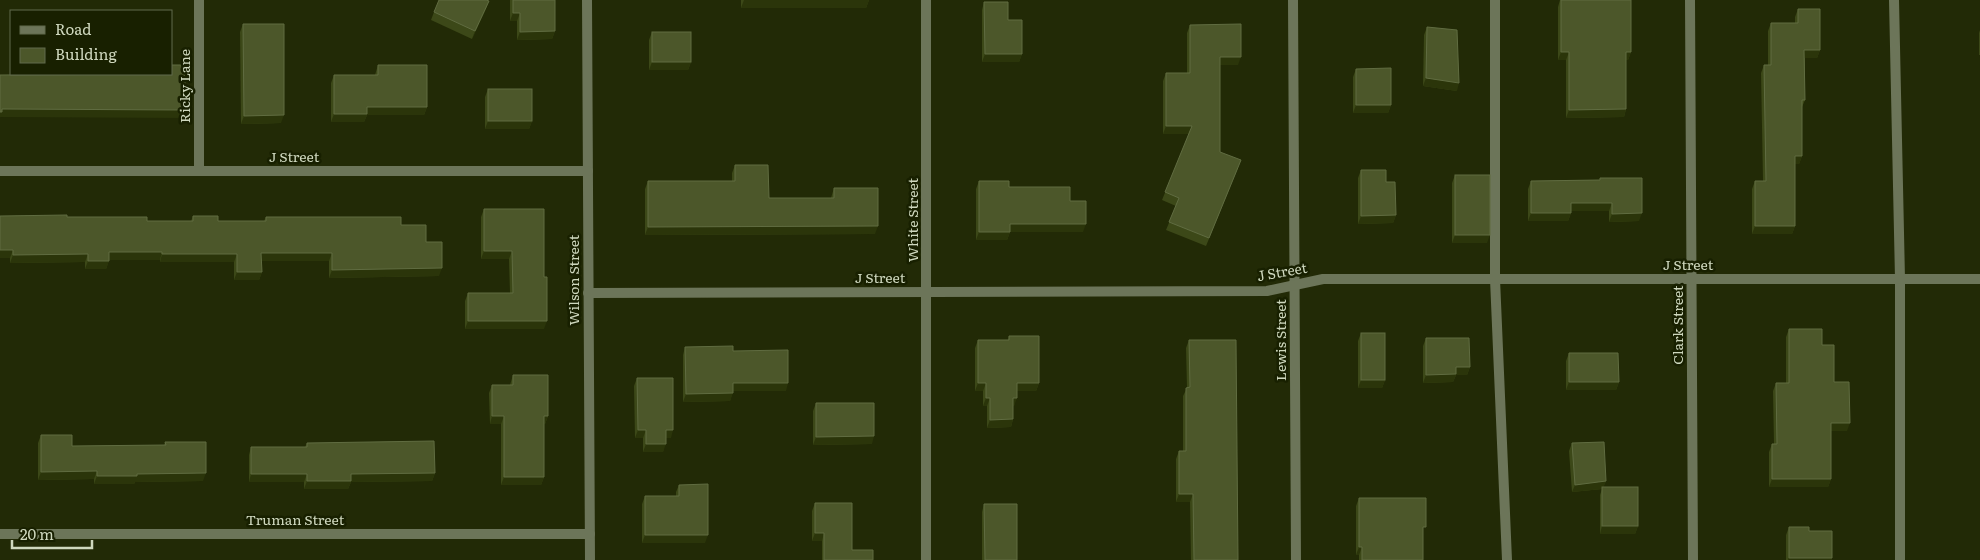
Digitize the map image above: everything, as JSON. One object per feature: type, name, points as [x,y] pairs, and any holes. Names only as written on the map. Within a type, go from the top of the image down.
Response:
[{"type":"street","name":"Ricky Lane","points":[[199,0],[199,171]]},
{"type":"street","name":"Wilson Street","points":[[587,0],[590,560]]},
{"type":"street","name":"White Street","points":[[926,0],[926,560]]},
{"type":"street","name":"Lewis Street","points":[[1293,0],[1296,560]]},
{"type":"street","points":[[1495,0],[1495,279],[1507,560]]},
{"type":"street","name":"Clark Street","points":[[1690,0],[1692,560]]},
{"type":"street","points":[[1894,0],[1900,279],[1900,560]]},
{"type":"street","name":"J Street","points":[[0,171],[588,171]]},
{"type":"street","name":"J Street","points":[[588,293],[1267,291],[1323,279],[1980,279]]},
{"type":"street","name":"Truman Street","points":[[0,534],[590,534]]},
{"type":"building","points":[[439,0],[489,1],[475,31],[434,12]]},
{"type":"building","points":[[513,0],[555,0],[555,31],[520,32],[520,13],[513,13]]},
{"type":"building","points":[[1561,0],[1631,0],[1631,52],[1626,52],[1626,109],[1569,110],[1569,52],[1561,52]]},
{"type":"building","points":[[984,2],[1008,2],[1008,20],[1022,20],[1022,54],[985,54]]},
{"type":"building","points":[[1798,9],[1820,9],[1820,50],[1804,50],[1805,100],[1802,100],[1802,156],[1795,156],[1795,226],[1755,226],[1755,181],[1766,181],[1764,65],[1771,65],[1771,23],[1798,23]]},
{"type":"building","points":[[243,24],[284,24],[284,115],[244,116]]},
{"type":"building","points":[[1241,24],[1241,57],[1220,57],[1220,152],[1241,160],[1209,238],[1169,222],[1179,198],[1165,192],[1192,126],[1166,126],[1166,73],[1190,73],[1190,25]]},
{"type":"building","points":[[1427,27],[1457,30],[1459,83],[1426,78]]},
{"type":"building","points":[[652,32],[691,32],[691,62],[652,62]]},
{"type":"building","points":[[172,65],[185,65],[185,110],[2,109],[2,112],[0,112],[0,75],[172,75]]},
{"type":"building","points":[[378,65],[427,65],[427,107],[367,107],[367,114],[334,114],[334,75],[378,75]]},
{"type":"building","points":[[1391,68],[1391,105],[1356,105],[1356,69]]},
{"type":"building","points":[[488,89],[532,89],[532,121],[488,121]]},
{"type":"building","points":[[735,165],[768,165],[769,198],[834,198],[834,188],[878,188],[878,226],[648,227],[648,181],[735,181]]},
{"type":"building","points":[[1361,170],[1386,170],[1386,182],[1395,182],[1396,215],[1361,216]]},
{"type":"building","points":[[1455,175],[1490,175],[1490,235],[1455,235]]},
{"type":"building","points":[[1600,178],[1642,178],[1642,213],[1612,214],[1612,203],[1571,203],[1571,213],[1531,213],[1531,181],[1600,180]]},
{"type":"building","points":[[979,181],[1009,181],[1009,187],[1070,187],[1070,201],[1086,201],[1086,224],[1010,224],[1010,232],[979,232]]},
{"type":"building","points":[[484,209],[544,209],[544,277],[547,277],[547,321],[468,321],[468,293],[513,293],[512,251],[484,251]]},
{"type":"building","points":[[67,215],[67,217],[147,217],[147,221],[193,221],[193,216],[218,216],[218,221],[266,221],[266,217],[401,217],[401,225],[426,225],[426,242],[442,242],[442,268],[332,270],[332,253],[261,253],[262,272],[237,272],[237,254],[109,252],[109,261],[88,261],[88,254],[13,255],[13,250],[0,250],[0,216]]},
{"type":"building","points":[[1789,329],[1822,329],[1822,345],[1834,345],[1834,382],[1849,382],[1850,423],[1831,423],[1831,479],[1772,479],[1772,444],[1777,444],[1776,383],[1789,383]]},
{"type":"building","points":[[1361,333],[1385,333],[1385,380],[1361,380]]},
{"type":"building","points":[[1009,336],[1039,336],[1039,383],[1017,383],[1017,398],[1013,398],[1013,419],[990,420],[990,398],[986,398],[986,383],[978,383],[978,340],[1009,340]]},
{"type":"building","points":[[1426,338],[1469,338],[1470,367],[1456,367],[1456,374],[1426,375]]},
{"type":"building","points":[[1189,340],[1236,340],[1238,560],[1194,560],[1193,494],[1179,494],[1179,451],[1186,451],[1186,388],[1190,387]]},
{"type":"building","points":[[733,346],[733,351],[788,350],[788,383],[733,383],[733,393],[686,394],[685,347]]},
{"type":"building","points":[[1569,353],[1618,353],[1619,382],[1569,382]]},
{"type":"building","points":[[513,375],[548,375],[548,416],[544,416],[544,477],[504,477],[504,416],[492,416],[492,385],[513,385]]},
{"type":"building","points":[[637,378],[673,378],[673,430],[666,430],[666,444],[646,444],[646,430],[638,430]]},
{"type":"building","points":[[816,403],[874,403],[874,436],[816,437]]},
{"type":"building","points":[[41,435],[72,435],[72,446],[166,445],[165,442],[206,442],[206,473],[97,476],[97,471],[41,472]]},
{"type":"building","points":[[434,441],[435,473],[351,474],[351,481],[307,481],[307,474],[251,474],[251,447],[307,447],[307,443]]},
{"type":"building","points":[[1604,442],[1606,481],[1575,485],[1572,443]]},
{"type":"building","points":[[708,484],[708,535],[645,535],[645,496],[679,496],[679,485]]},
{"type":"building","points":[[1602,487],[1638,487],[1638,526],[1602,526]]},
{"type":"building","points":[[1359,498],[1426,498],[1426,527],[1423,527],[1423,560],[1362,560],[1362,547],[1359,547]]},
{"type":"building","points":[[815,503],[852,503],[852,550],[873,550],[873,560],[824,560],[824,533],[815,533]]},
{"type":"building","points":[[984,504],[1017,504],[1017,560],[985,560]]},
{"type":"building","points":[[1789,527],[1809,527],[1809,531],[1832,531],[1832,558],[1789,558]]}]
